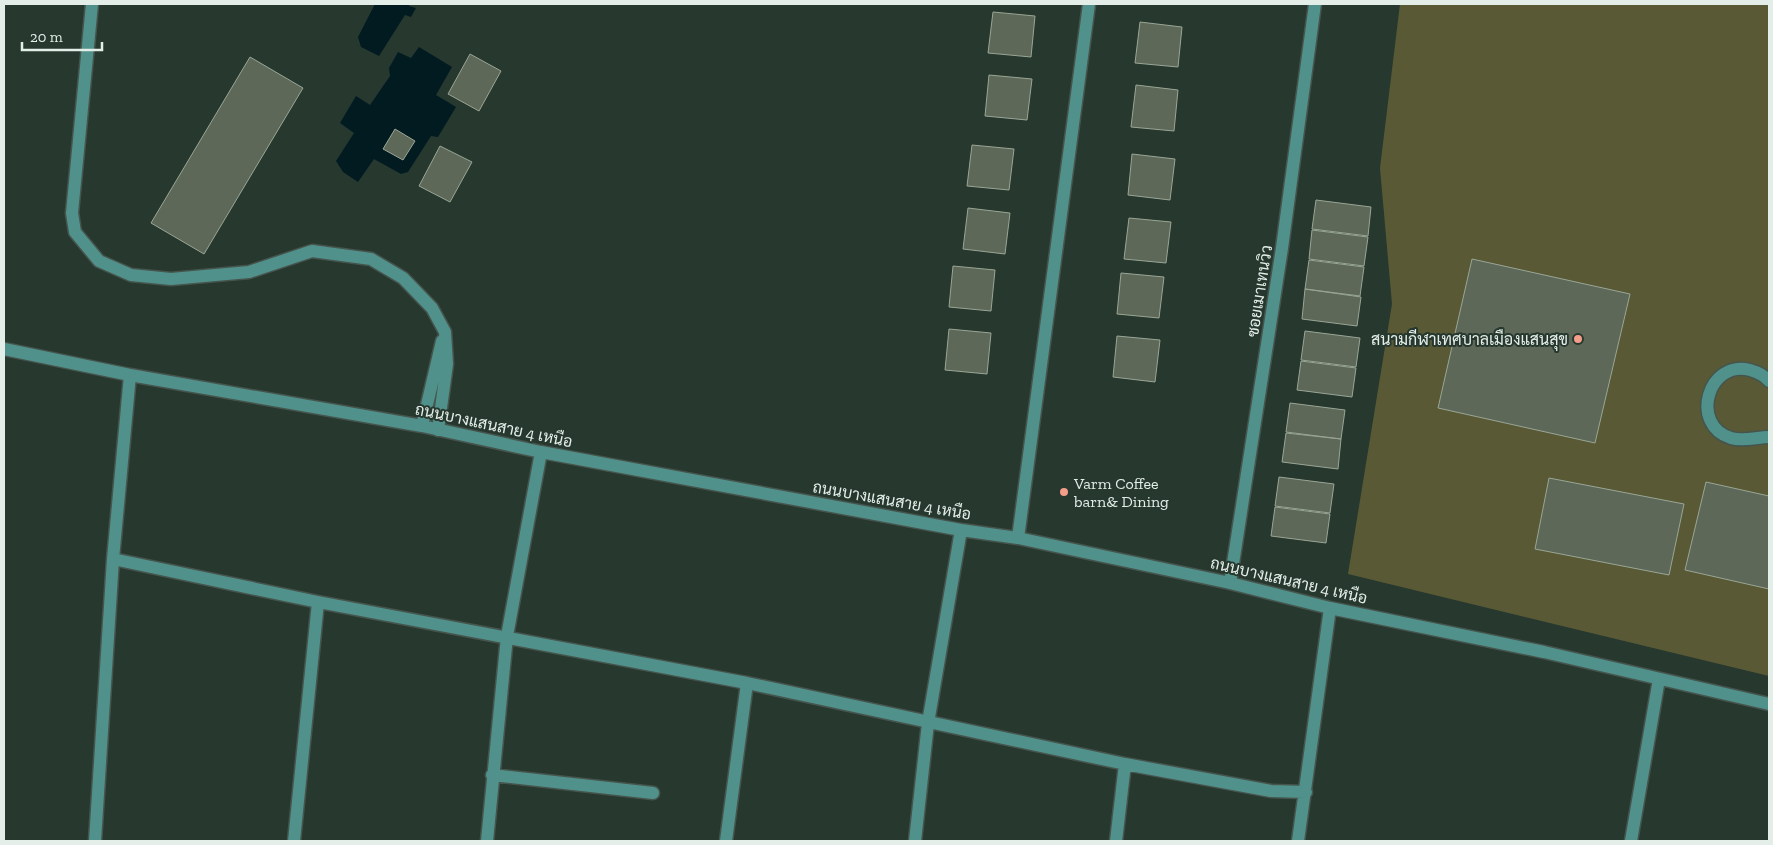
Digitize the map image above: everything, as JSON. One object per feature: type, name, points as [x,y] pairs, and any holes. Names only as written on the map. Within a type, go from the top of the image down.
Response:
[{"type":"street","points":[[92,4],[72,212],[75,232],[99,261],[131,275],[171,279],[249,272],[312,251],[371,259],[403,278],[432,308],[445,332],[447,364],[438,430]]},
{"type":"street","points":[[1018,538],[1089,4]]},
{"type":"street","name":"ซอยเมาเทนวิว","points":[[1230,583],[1282,248],[1315,4]]},
{"type":"street","points":[[422,426],[445,332]]},
{"type":"street","name":"ถนนบางแสนสาย 4 เหนือ","points":[[4,349],[130,375],[422,426],[541,452],[961,530],[1018,538],[1230,583],[1330,608],[1769,704]]},
{"type":"street","points":[[1769,382],[1758,372],[1736,369],[1716,380],[1710,390],[1707,401],[1707,413],[1712,424],[1721,433],[1731,438],[1743,440],[1769,437]]},
{"type":"street","points":[[95,841],[113,559],[130,375]]},
{"type":"street","points":[[1755,438],[1769,426]]},
{"type":"street","points":[[487,841],[507,636],[541,452]]},
{"type":"street","points":[[915,841],[928,723],[961,530]]},
{"type":"street","points":[[113,559],[318,602],[507,636],[747,683],[1125,764],[1271,791],[1306,792]]},
{"type":"street","points":[[294,841],[318,602]]},
{"type":"street","points":[[1298,841],[1330,608]]},
{"type":"street","points":[[1631,841],[1659,679]]},
{"type":"street","points":[[726,841],[747,683]]},
{"type":"street","points":[[1116,841],[1125,764]]},
{"type":"street","points":[[492,775],[653,793]]},
{"type":"green space","name":"สนามกีฬาเทศบาลเมืองแสนสุข","points":[[1400,4],[1769,4],[1769,676],[1348,574],[1392,304],[1380,168]]},
{"type":"water","points":[[375,4],[409,4],[409,6],[416,8],[411,17],[405,15],[379,56],[361,47],[358,37]]},
{"type":"water","points":[[419,47],[452,67],[436,95],[456,107],[438,137],[431,136],[408,172],[401,174],[374,159],[358,182],[343,172],[336,161],[354,133],[340,123],[356,96],[370,105],[390,76],[389,68],[398,52],[411,58]]},
{"type":"building","points":[[993,12],[1035,16],[1031,57],[988,53]]},
{"type":"building","points":[[1140,22],[1182,27],[1178,67],[1135,63]]},
{"type":"building","points":[[470,54],[501,71],[479,111],[448,94]]},
{"type":"building","points":[[250,57],[303,88],[204,254],[151,223]]},
{"type":"building","points":[[989,75],[1032,79],[1027,120],[985,116]]},
{"type":"building","points":[[1136,85],[1178,90],[1174,131],[1131,127]]},
{"type":"building","points":[[395,129],[415,141],[403,160],[383,149]]},
{"type":"building","points":[[972,145],[1014,149],[1009,190],[967,186]]},
{"type":"building","points":[[440,146],[472,162],[450,202],[419,186]]},
{"type":"building","points":[[1132,154],[1175,159],[1170,200],[1128,195]]},
{"type":"building","points":[[1316,200],[1371,207],[1368,236],[1312,229]]},
{"type":"building","points":[[968,208],[1010,213],[1005,254],[963,249]]},
{"type":"building","points":[[1129,218],[1171,222],[1166,263],[1124,259]]},
{"type":"building","points":[[1312,230],[1368,237],[1364,266],[1309,259]]},
{"type":"building","points":[[1472,259],[1630,294],[1595,443],[1438,408]]},
{"type":"building","points":[[1309,260],[1364,267],[1360,296],[1305,289]]},
{"type":"building","points":[[953,266],[995,270],[991,311],[949,307]]},
{"type":"building","points":[[1121,273],[1164,277],[1159,318],[1117,314]]},
{"type":"building","points":[[1305,289],[1361,297],[1357,326],[1302,319]]},
{"type":"building","points":[[949,329],[991,333],[987,374],[945,370]]},
{"type":"building","points":[[1305,331],[1360,338],[1356,367],[1301,360]]},
{"type":"building","points":[[1117,336],[1160,340],[1155,382],[1113,377]]},
{"type":"building","points":[[1301,361],[1356,368],[1352,397],[1297,390]]},
{"type":"building","points":[[1290,403],[1345,410],[1341,439],[1286,432]]},
{"type":"building","points":[[1286,433],[1341,439],[1338,469],[1282,462]]},
{"type":"building","points":[[1279,477],[1334,484],[1330,513],[1275,506]]},
{"type":"building","points":[[1549,478],[1684,504],[1669,575],[1535,549]]},
{"type":"building","points":[[1706,482],[1769,496],[1769,589],[1685,570]]},
{"type":"building","points":[[1275,507],[1330,514],[1326,543],[1271,536]]},
{"type":"place","name":"สนามกีฬาเทศบาลเมืองแสนสุข","points":[[1578,339]]},
{"type":"place","name":"Varm Coffee barn& Dining","points":[[1064,492]]}]
